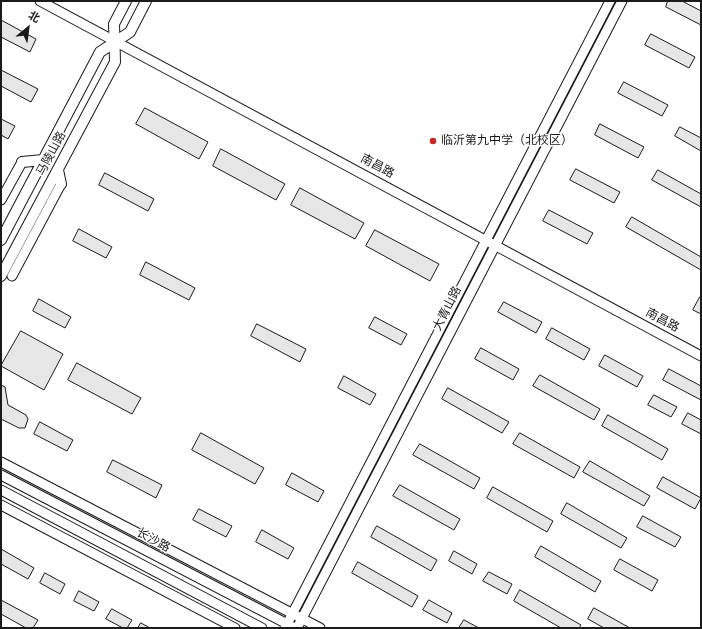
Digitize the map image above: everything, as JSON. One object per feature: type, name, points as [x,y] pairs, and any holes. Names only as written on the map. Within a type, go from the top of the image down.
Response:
[{"type":"main road","name":"马陵山路","points":[[1,278],[115,62],[116,42],[114,24],[126,1]]},
{"type":"main road","name":"马陵山路","points":[[1,240],[100,52],[130,32],[146,1]]},
{"type":"main road","points":[[22,162],[43,160]]},
{"type":"main road","points":[[58,170],[61,184]]},
{"type":"main road","points":[[1,278],[12,276]]},
{"type":"street","name":"南昌路","points":[[40,1],[486,239],[494,245],[701,356]]},
{"type":"street","name":"大青山路","points":[[291,627],[292,613],[610,1]]},
{"type":"street","name":"大青山路","points":[[291,627],[302,618],[494,245],[622,1]]},
{"type":"street","points":[[1,200],[22,162]]},
{"type":"street","points":[[12,276],[61,184]]},
{"type":"street","points":[[1,462],[320,628]]},
{"type":"street","points":[[4,477],[22,473]]},
{"type":"street","name":"长沙路","points":[[4,477],[291,627]]},
{"type":"street","points":[[1,490],[262,628]]},
{"type":"street","points":[[1,505],[235,628]]},
{"type":"building","points":[[668,1],[682,1],[701,11],[701,25],[666,7]]},
{"type":"building","points":[[1,20],[36,39],[30,52],[1,37]]},
{"type":"building","points":[[651,34],[695,57],[689,68],[645,45]]},
{"type":"building","points":[[1,70],[38,89],[31,102],[1,86]]},
{"type":"building","points":[[624,82],[668,105],[662,116],[618,93]]},
{"type":"building","points":[[145,108],[208,142],[199,159],[136,124]]},
{"type":"building","points":[[1,119],[15,126],[8,139],[1,135]]},
{"type":"building","points":[[600,124],[644,147],[638,158],[595,135]]},
{"type":"building","points":[[680,127],[701,138],[701,151],[675,136]]},
{"type":"building","points":[[221,149],[285,184],[276,200],[213,166]]},
{"type":"building","points":[[576,169],[620,192],[614,203],[570,180]]},
{"type":"building","points":[[658,170],[701,194],[701,207],[652,180]]},
{"type":"building","points":[[105,173],[154,199],[148,211],[99,185]]},
{"type":"building","points":[[300,188],[364,223],[355,239],[291,205]]},
{"type":"building","points":[[549,210],[593,233],[587,244],[543,221]]},
{"type":"building","points":[[632,217],[701,257],[701,270],[626,227]]},
{"type":"building","points":[[79,229],[112,247],[106,258],[73,241]]},
{"type":"building","points":[[375,230],[439,264],[430,281],[366,246]]},
{"type":"building","points":[[146,262],[195,288],[189,300],[140,275]]},
{"type":"building","points":[[701,297],[701,314],[693,310]]},
{"type":"building","points":[[39,299],[71,317],[65,328],[33,311]]},
{"type":"building","points":[[504,302],[542,322],[536,333],[498,312]]},
{"type":"building","points":[[375,317],[407,334],[401,345],[369,328]]},
{"type":"building","points":[[257,324],[306,349],[300,362],[251,336]]},
{"type":"building","points":[[552,328],[590,349],[584,360],[546,339]]},
{"type":"building","points":[[21,331],[63,354],[44,390],[1,366]]},
{"type":"building","points":[[481,348],[519,369],[513,380],[475,359]]},
{"type":"building","points":[[605,355],[643,376],[637,387],[599,366]]},
{"type":"building","points":[[77,363],[141,398],[132,414],[68,380]]},
{"type":"building","points":[[669,369],[701,386],[701,400],[663,380]]},
{"type":"building","points":[[540,375],[600,409],[594,420],[533,386]]},
{"type":"building","points":[[344,376],[376,394],[370,405],[338,388]]},
{"type":"building","points":[[1,385],[5,387],[8,405],[26,415],[28,419],[25,428],[19,428],[1,419]]},
{"type":"building","points":[[448,388],[509,422],[502,433],[442,399]]},
{"type":"building","points":[[654,395],[677,407],[671,417],[648,405]]},
{"type":"building","points":[[688,413],[701,420],[701,434],[682,424]]},
{"type":"building","points":[[608,415],[668,449],[662,460],[602,426]]},
{"type":"building","points":[[40,422],[73,440],[67,451],[34,434]]},
{"type":"building","points":[[201,433],[264,468],[255,484],[192,450]]},
{"type":"building","points":[[520,433],[580,467],[574,478],[513,444]]},
{"type":"building","points":[[420,444],[480,478],[474,489],[413,455]]},
{"type":"building","points":[[113,460],[162,485],[156,498],[107,472]]},
{"type":"building","points":[[590,461],[650,496],[644,506],[583,472]]},
{"type":"building","points":[[292,473],[324,491],[318,502],[286,485]]},
{"type":"building","points":[[663,477],[701,498],[695,509],[657,488]]},
{"type":"building","points":[[400,485],[460,519],[454,530],[393,496]]},
{"type":"building","points":[[493,487],[553,521],[547,532],[487,498]]},
{"type":"building","points":[[567,503],[627,538],[621,548],[561,514]]},
{"type":"building","points":[[199,509],[232,526],[226,537],[193,520]]},
{"type":"building","points":[[643,516],[681,537],[675,547],[637,527]]},
{"type":"building","points":[[377,526],[437,560],[431,571],[371,537]]},
{"type":"building","points":[[262,530],[294,548],[288,559],[256,542]]},
{"type":"building","points":[[541,546],[601,581],[595,592],[535,557]]},
{"type":"building","points":[[1,549],[34,568],[28,579],[1,564]]},
{"type":"building","points":[[454,551],[477,564],[472,574],[449,561]]},
{"type":"building","points":[[620,559],[658,580],[652,591],[614,570]]},
{"type":"building","points":[[358,562],[418,596],[412,607],[352,573]]},
{"type":"building","points":[[489,572],[512,584],[507,594],[483,581]]},
{"type":"building","points":[[45,573],[65,584],[60,594],[40,583]]},
{"type":"building","points":[[520,590],[581,625],[579,628],[561,628],[514,601]]},
{"type":"building","points":[[79,591],[99,602],[94,611],[74,601]]},
{"type":"building","points":[[1,600],[38,620],[33,628],[26,628],[1,614]]},
{"type":"building","points":[[429,600],[452,613],[447,623],[423,610]]},
{"type":"building","points":[[594,608],[630,628],[604,628],[588,619]]},
{"type":"building","points":[[112,609],[132,620],[127,628],[123,628],[106,619]]},
{"type":"building","points":[[464,620],[479,628],[459,628]]},
{"type":"building","points":[[141,623],[150,628],[138,628]]},
{"type":"place","name":"临沂第九中学（北校区）","points":[[433,141]]}]
